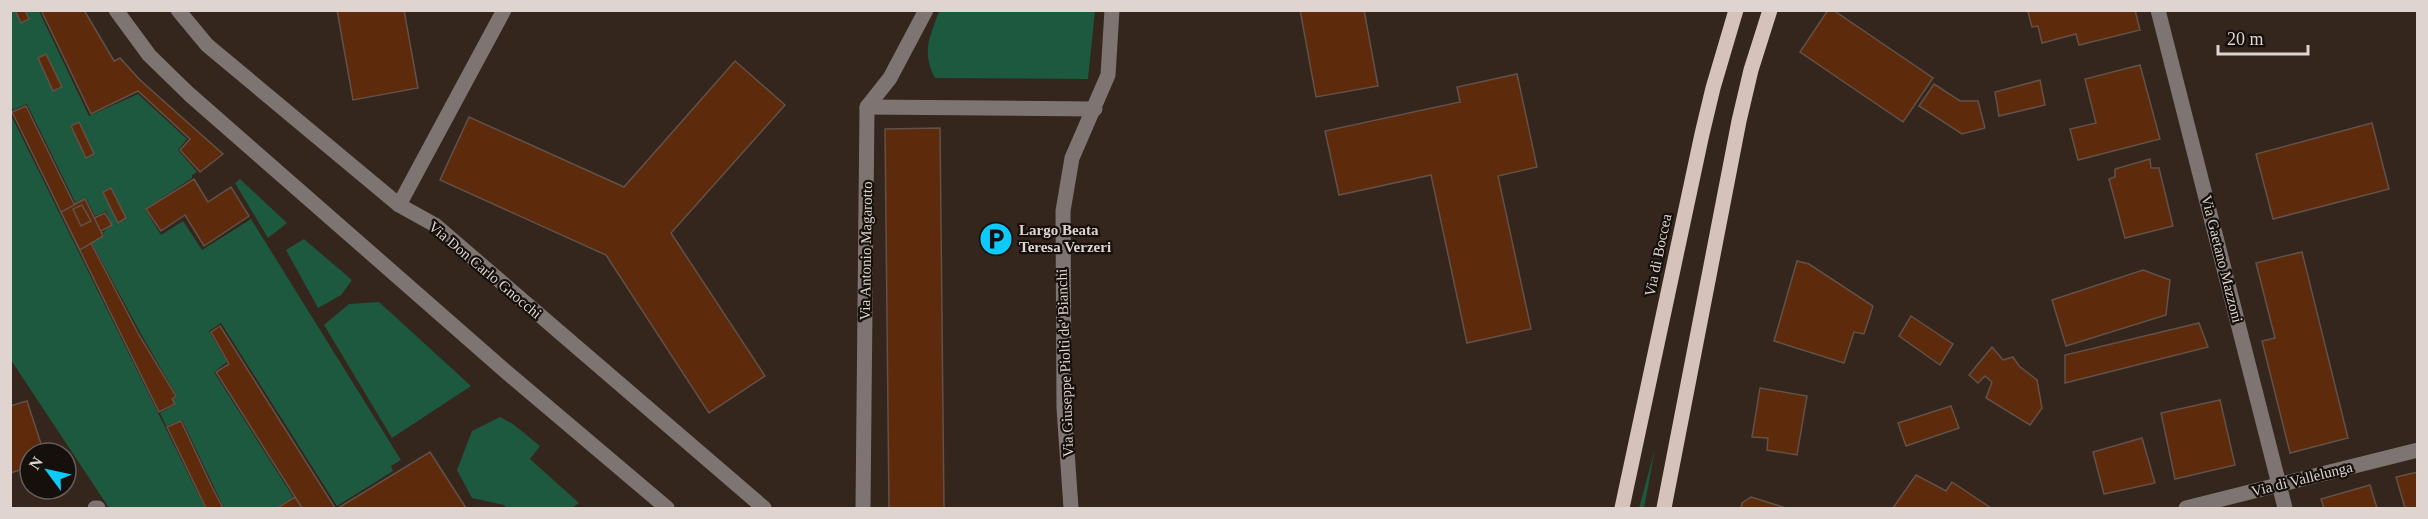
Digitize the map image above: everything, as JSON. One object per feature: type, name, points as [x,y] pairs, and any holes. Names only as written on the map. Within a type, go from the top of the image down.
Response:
[{"type":"main road","name":"Via di Boccea","points":[[1622,508],[1702,134],[1736,10]]},
{"type":"main road","points":[[1664,508],[1739,121],[1751,70],[1770,10]]},
{"type":"street","points":[[116,10],[149,55],[189,94],[502,368],[667,508]]},
{"type":"street","name":"Via Don Carlo Gnocchi","points":[[178,10],[207,45],[399,205],[435,225],[764,508]]},
{"type":"street","points":[[399,205],[504,10]]},
{"type":"street","points":[[867,107],[890,78],[926,10]]},
{"type":"street","name":"Via Giuseppe Piolti de' Bianchi","points":[[1071,508],[1064,408],[1063,211],[1072,158],[1108,75],[1113,10]]},
{"type":"street","name":"Via Gaetano Mazzoni","points":[[2158,10],[2285,508]]},
{"type":"street","points":[[867,107],[1095,109]]},
{"type":"street","name":"Via Antonio Magarotto","points":[[863,508],[867,107]]},
{"type":"street","name":"Via di Vallelunga","points":[[2186,508],[2418,450]]},
{"type":"green space","points":[[11,11],[39,11],[89,116],[138,94],[187,139],[178,150],[197,172],[192,175],[192,178],[145,209],[161,235],[183,221],[202,250],[251,219],[401,460],[391,466],[393,471],[337,506],[221,323],[209,331],[227,362],[214,372],[293,497],[276,508],[224,508],[182,420],[166,426],[160,413],[175,405],[173,399],[177,396],[92,243],[104,236],[103,232],[112,225],[106,211],[95,216],[86,198],[75,202],[27,104],[13,110],[11,106]],"holes":[[[79,122],[94,154],[87,158],[71,127]],[[111,188],[118,223],[103,192]]]},
{"type":"green space","points":[[939,11],[1095,11],[1088,79],[935,78],[928,60],[928,44]]},
{"type":"green space","points":[[10,113],[205,508],[109,508],[78,461],[78,441],[65,441],[11,360]]},
{"type":"green space","points":[[240,179],[287,223],[268,238],[235,183]]},
{"type":"green space","points":[[304,239],[352,280],[341,295],[318,308],[286,250]]},
{"type":"green space","points":[[379,302],[471,386],[392,438],[324,325],[349,304]]},
{"type":"green space","points":[[500,417],[513,424],[540,446],[530,459],[579,503],[572,508],[506,508],[504,505],[472,498],[457,470],[472,431]]},
{"type":"green space","points":[[1655,449],[1644,508],[1639,508]]},
{"type":"building","points":[[15,10],[25,10],[29,19],[21,23]]},
{"type":"building","points":[[41,10],[84,10],[114,61],[120,58],[140,80],[223,154],[200,172],[180,150],[190,139],[138,91],[91,114]]},
{"type":"building","points":[[337,10],[404,10],[418,88],[353,100]]},
{"type":"building","points":[[1300,10],[1364,10],[1378,86],[1316,97]]},
{"type":"building","points":[[1828,10],[1833,10],[1933,78],[1903,122],[1800,52]]},
{"type":"building","points":[[2033,10],[2135,10],[2140,30],[2079,45],[2076,34],[2042,43],[2038,26],[2032,27],[2028,12]]},
{"type":"building","points":[[46,54],[62,87],[53,91],[38,58]]},
{"type":"building","points":[[735,61],[785,105],[671,233],[765,376],[709,413],[606,255],[440,180],[469,117],[624,187]]},
{"type":"building","points":[[2140,65],[2160,139],[2078,160],[2070,129],[2096,123],[2085,79]]},
{"type":"building","points":[[1517,74],[1537,167],[1498,176],[1531,329],[1467,343],[1431,175],[1339,195],[1325,131],[1460,102],[1457,87]]},
{"type":"building","points":[[2040,80],[2045,105],[1999,116],[1995,92]]},
{"type":"building","points":[[1934,84],[1960,101],[1978,101],[1985,128],[1962,134],[1919,106]]},
{"type":"building","points":[[26,106],[74,204],[85,199],[94,218],[105,213],[112,225],[101,231],[103,236],[91,243],[139,335],[176,396],[172,399],[175,404],[159,412],[12,112]]},
{"type":"building","points":[[79,122],[94,154],[86,158],[71,126]]},
{"type":"building","points":[[2372,123],[2389,189],[2273,219],[2256,154]]},
{"type":"building","points":[[940,128],[944,508],[889,508],[885,129]]},
{"type":"building","points":[[2150,159],[2151,168],[2159,168],[2173,226],[2125,238],[2109,179],[2115,177],[2115,169]]},
{"type":"building","points":[[194,179],[208,202],[231,187],[249,216],[204,246],[185,215],[161,231],[146,209]]},
{"type":"building","points":[[111,188],[126,218],[118,223],[103,192]]},
{"type":"building","points":[[85,199],[103,236],[80,250],[61,212]]},
{"type":"building","points":[[82,205],[91,221],[81,226],[73,209]]},
{"type":"building","points":[[2302,252],[2348,438],[2290,453],[2262,341],[2275,338],[2256,263]]},
{"type":"building","points":[[1797,261],[1809,264],[1873,306],[1864,334],[1854,332],[1844,363],[1774,341]]},
{"type":"building","points":[[2143,270],[2170,280],[2166,315],[2066,346],[2052,300]]},
{"type":"building","points":[[1911,316],[1953,344],[1940,365],[1899,336]]},
{"type":"building","points":[[2199,323],[2208,347],[2065,383],[2065,355]]},
{"type":"building","points":[[220,326],[335,508],[302,508],[216,372],[229,364],[211,332]]},
{"type":"building","points":[[1992,347],[2003,360],[2013,357],[2019,366],[2037,380],[2042,408],[2030,425],[1986,398],[1992,382],[1985,376],[1978,383],[1969,375]]},
{"type":"building","points":[[1760,388],[1807,396],[1797,455],[1767,450],[1768,438],[1752,437]]},
{"type":"building","points":[[2220,400],[2235,465],[2175,479],[2161,413]]},
{"type":"building","points":[[27,401],[40,441],[18,441],[18,471],[10,473],[10,406]]},
{"type":"building","points":[[1951,406],[1959,428],[1906,446],[1898,423]]},
{"type":"building","points":[[181,421],[223,508],[206,508],[167,427]]},
{"type":"building","points":[[2142,438],[2155,483],[2104,494],[2093,452]]},
{"type":"building","points":[[430,452],[466,508],[338,508]]},
{"type":"building","points":[[2418,472],[2418,508],[2405,508],[2396,477]]},
{"type":"building","points":[[1916,475],[1946,491],[1952,482],[1991,508],[1893,508]]},
{"type":"building","points":[[2370,485],[2377,508],[2324,508],[2321,499]]},
{"type":"building","points":[[295,497],[302,508],[277,508]]},
{"type":"building","points":[[1751,497],[1786,508],[1741,508],[1742,503]]},
{"type":"place","name":"Largo Beata Teresa Verzeri","points":[[996,239]]}]
